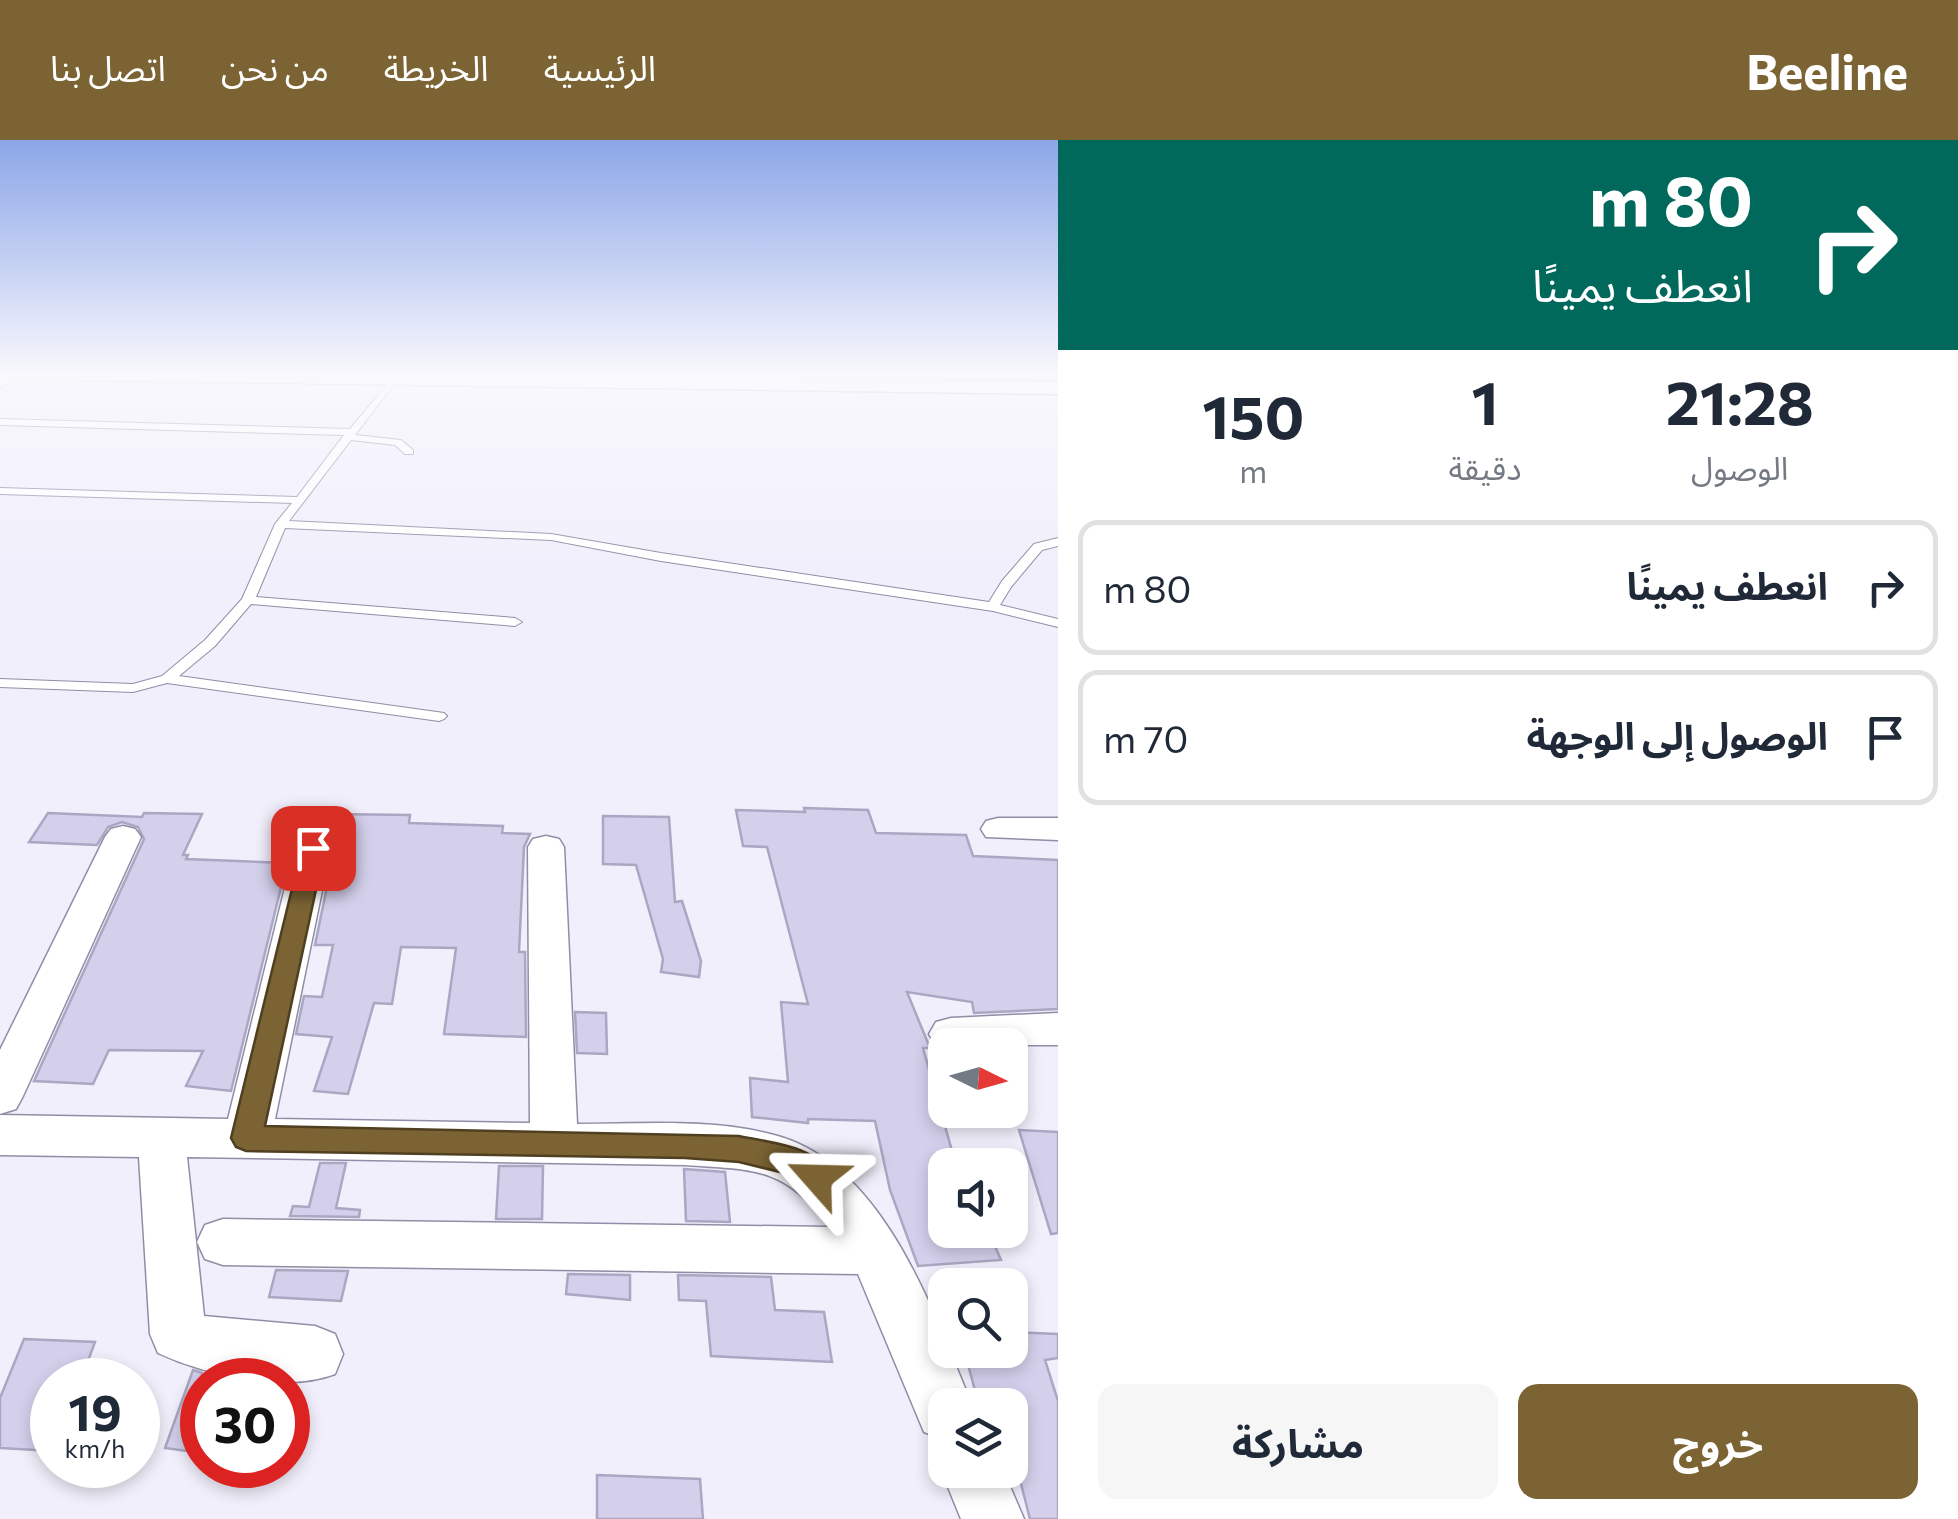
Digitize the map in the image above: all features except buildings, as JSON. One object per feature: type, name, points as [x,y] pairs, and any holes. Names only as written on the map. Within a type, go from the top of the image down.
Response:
[{"type":"street","points":[[998,828],[1058,829]]},
{"type":"street","points":[[0,1096],[123,837]]},
{"type":"street","points":[[546,847],[554,1143]]},
{"type":"street","points":[[246,1138],[313,848]]},
{"type":"street","points":[[1028,1030],[1058,1029]]},
{"type":"street","points":[[0,1135],[739,1149],[796,1162],[838,1194],[874,1251],[935,1388]]},
{"type":"street","points":[[161,1137],[178,1334],[211,1344],[315,1354]]},
{"type":"street","points":[[223,1242],[874,1251]]},
{"type":"street","points":[[980,1488],[994,1519]]},
{"type":"lane","points":[[167,679],[210,643],[248,600],[281,524],[346,438]]},
{"type":"lane","points":[[376,438],[398,442],[409,452]]},
{"type":"lane","points":[[0,491],[298,500]]},
{"type":"lane","points":[[281,524],[551,537],[604,544],[660,558],[993,607],[1058,623]]},
{"type":"lane","points":[[993,607],[999,591],[1018,575],[1038,546],[1058,542]]},
{"type":"lane","points":[[248,600],[515,622]]},
{"type":"lane","points":[[0,684],[134,688],[167,679],[439,716]]},
{"type":"route","points":[[313,848],[246,1138],[685,1145],[739,1149],[796,1162],[817,1178]]}]
